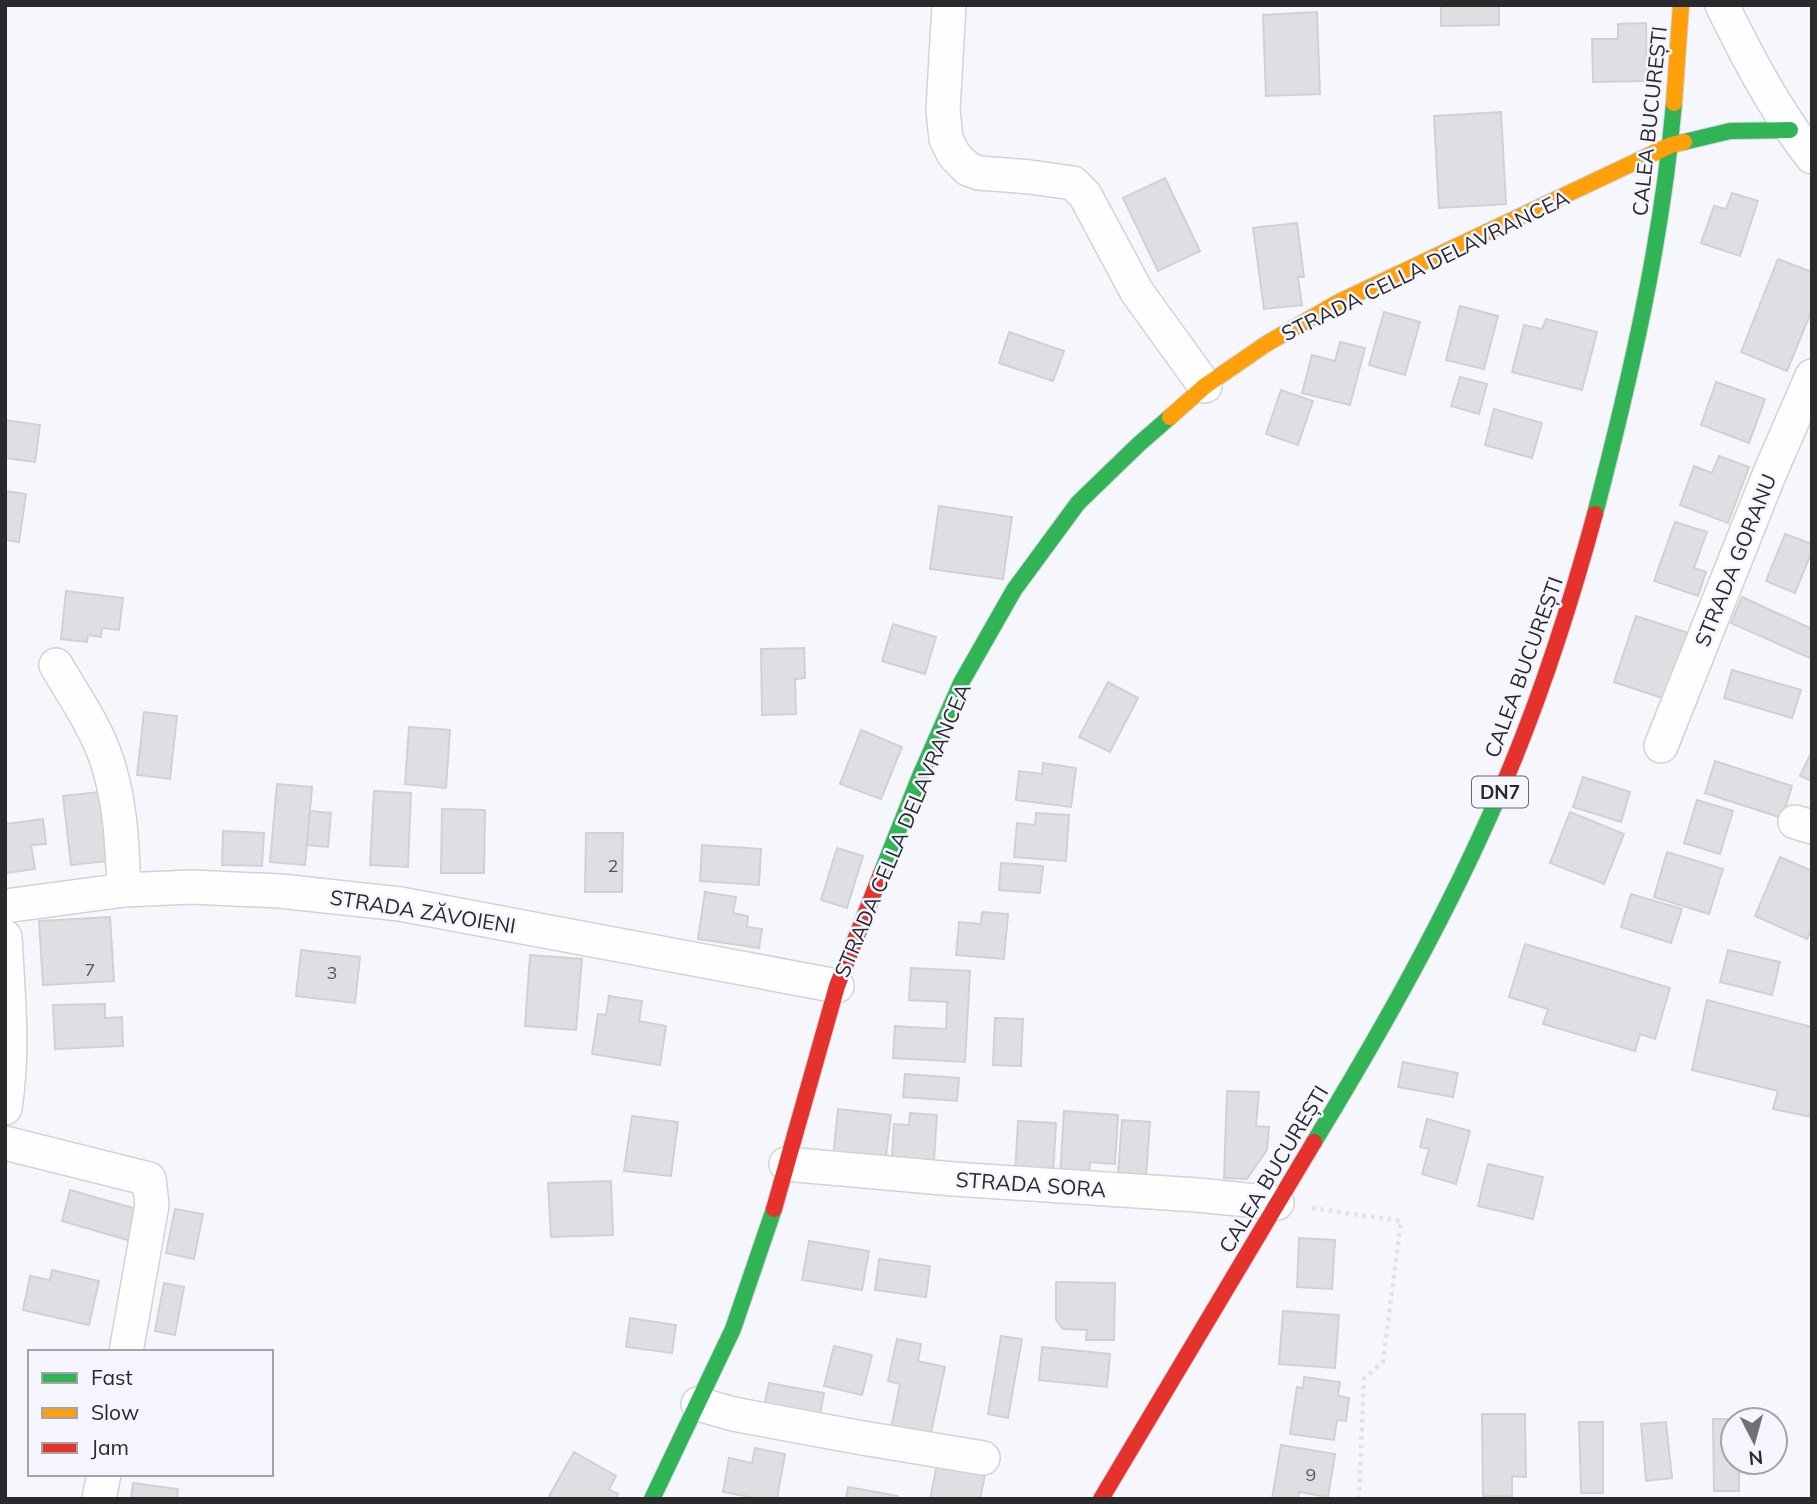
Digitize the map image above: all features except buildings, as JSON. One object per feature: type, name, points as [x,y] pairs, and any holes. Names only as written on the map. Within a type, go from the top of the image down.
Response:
[{"type":"main road","name":"CALEA BUCUREȘTI","points":[[1101,1499],[1276,1203],[1372,1047],[1418,965],[1459,884],[1533,710],[1580,569],[1621,413],[1651,271],[1671,145],[1681,5]]},
{"type":"main road","points":[[1671,145],[1730,131],[1790,130]]},
{"type":"main road","name":"STRADA CELLA DELAVRANCEA","points":[[652,1499],[733,1329],[766,1233],[837,986],[925,765],[961,683],[1014,590],[1078,503],[1205,386],[1266,344],[1339,302],[1671,145]]},
{"type":"street","points":[[949,5],[943,110],[946,139],[954,155],[968,169],[979,173],[1073,183],[1085,195],[1137,292],[1205,386]]},
{"type":"street","points":[[1722,5],[1790,130],[1812,157]]},
{"type":"street","name":"STRADA GORANU","points":[[1661,746],[1764,488],[1812,376]]},
{"type":"street","points":[[56,665],[88,720],[106,759],[115,788],[121,824],[124,890]]},
{"type":"street","name":"STRADA ZĂVOIENI","points":[[5,906],[124,890],[191,887],[280,891],[400,904],[837,986]]},
{"type":"street","points":[[5,937],[9,1017],[8,1090],[5,1108]]},
{"type":"street","points":[[5,1143],[149,1179],[152,1205],[126,1350]]},
{"type":"street","name":"STRADA SORA","points":[[786,1164],[954,1180],[1197,1195],[1276,1203]]},
{"type":"street","points":[[698,1404],[733,1414],[983,1458]]},
{"type":"street","points":[[99,1499],[104,1476]]},
{"type":"path","points":[[1276,1203],[1401,1221],[1383,1361],[1364,1378],[1359,1499]]},
{"type":"traffic: fast","points":[[1595,514],[1653,259],[1674,103]]},
{"type":"traffic: fast","points":[[1684,142],[1730,131],[1790,130]]},
{"type":"traffic: fast","points":[[881,874],[961,683],[1014,590],[1078,503],[1170,417]]},
{"type":"traffic: fast","points":[[1314,1142],[1412,972],[1457,886],[1498,797]]},
{"type":"traffic: fast","points":[[652,1499],[733,1329],[774,1209]]},
{"type":"traffic: slow","points":[[1674,103],[1681,5]]},
{"type":"traffic: slow","points":[[1170,417],[1205,386],[1266,344],[1339,302],[1671,145],[1684,142]]},
{"type":"traffic: jam","points":[[1498,797],[1552,657],[1595,514]]},
{"type":"traffic: jam","points":[[774,1209],[837,986],[881,874]]},
{"type":"traffic: jam","points":[[1101,1499],[1314,1142]]}]
